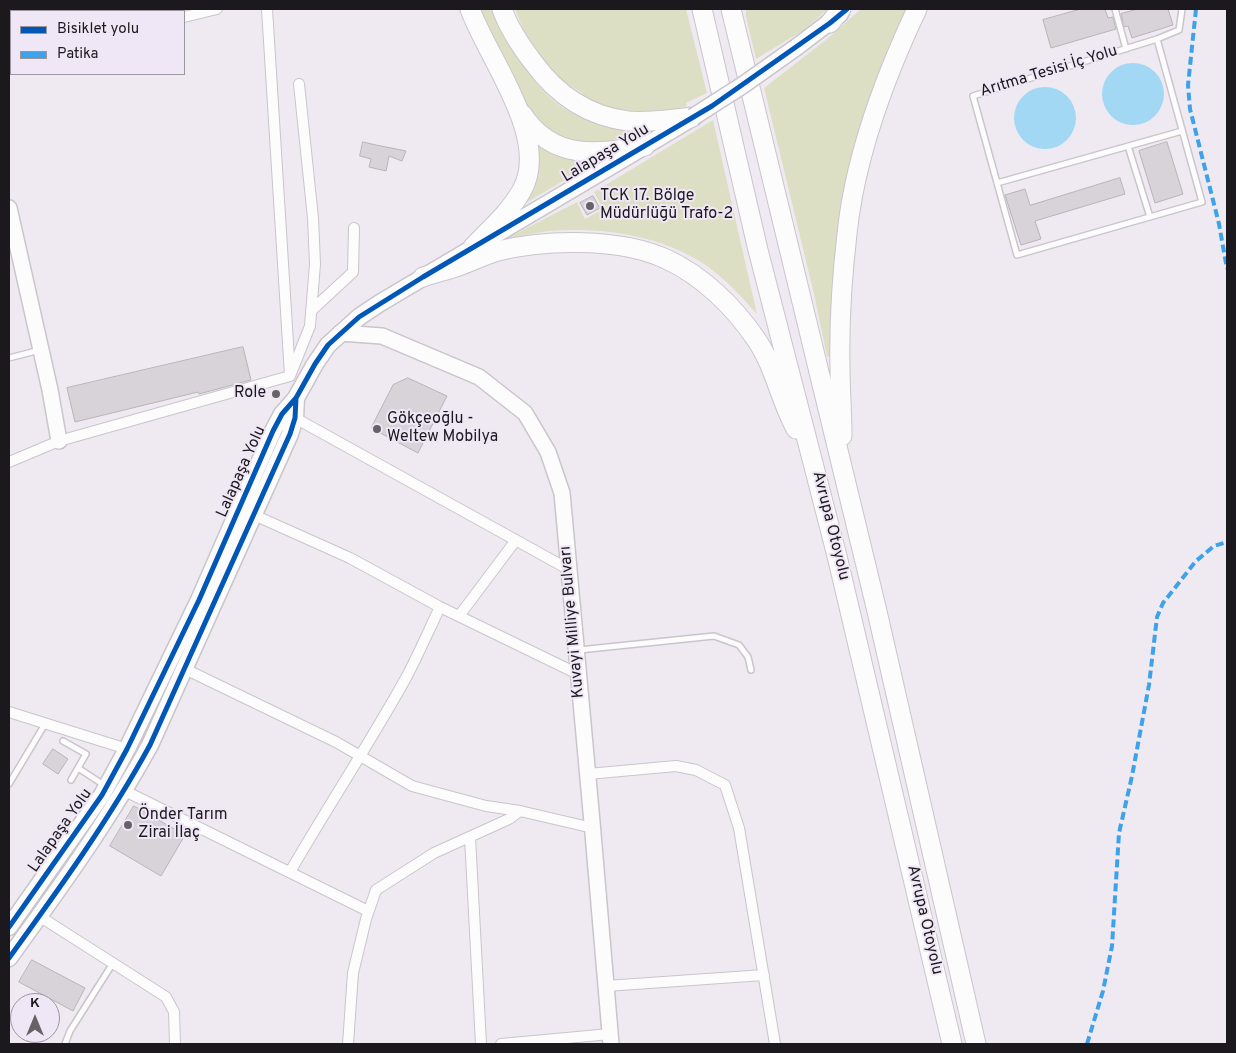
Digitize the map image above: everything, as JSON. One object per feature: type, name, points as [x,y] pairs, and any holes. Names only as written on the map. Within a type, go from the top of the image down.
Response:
[{"type":"highway","points":[[470,9],[516,105],[528,143],[529,167],[527,179],[514,202],[473,247]]},
{"type":"highway","points":[[502,9],[514,35],[542,75],[572,101],[590,110],[627,121],[662,120],[693,116]]},
{"type":"highway","name":"Avrupa Otoyolu","points":[[702,9],[758,250],[815,468],[952,1044]]},
{"type":"highway","name":"Avrupa Otoyolu","points":[[731,9],[922,805],[976,1044]]},
{"type":"highway","points":[[840,459],[842,434],[840,365],[843,284],[847,233],[853,194],[873,120],[892,66],[917,9]]},
{"type":"highway","points":[[516,105],[528,122],[541,134],[562,148],[584,152],[621,150],[644,146]]},
{"type":"highway","points":[[423,277],[457,267],[497,251],[545,243],[590,243],[615,246],[642,251],[666,259],[695,277],[723,299],[757,340],[768,358],[793,423],[815,468]]},
{"type":"main road","name":"Lalapaşa Yolu","points":[[9,927],[66,848],[107,786],[127,749],[195,608],[273,431],[282,414],[298,395],[315,364],[340,333],[359,317],[423,277],[743,85],[847,9]]},
{"type":"main road","name":"Lalapaşa Yolu","points":[[9,958],[86,851],[125,791],[150,745],[290,434],[295,418],[298,395]]},
{"type":"street","points":[[185,17],[217,9]]},
{"type":"street","points":[[267,9],[290,376],[298,395]]},
{"type":"street","points":[[290,376],[310,326],[315,264],[313,218],[299,84]]},
{"type":"street","points":[[9,208],[41,349],[59,441]]},
{"type":"street","points":[[312,310],[353,272],[354,228]]},
{"type":"street","name":"Kuvayi Milliye Bulvarı","points":[[340,333],[382,336],[479,377],[525,413],[548,452],[562,493],[593,828],[610,1039]]},
{"type":"street","points":[[9,462],[59,441],[290,376]]},
{"type":"street","points":[[295,418],[568,569]]},
{"type":"street","points":[[254,516],[350,558],[440,607],[578,674]]},
{"type":"street","points":[[459,616],[516,540]]},
{"type":"street","points":[[290,872],[361,756],[408,674],[440,607]]},
{"type":"street","points":[[185,670],[336,742],[412,786],[486,806],[520,811],[593,828]]},
{"type":"street","points":[[9,712],[127,749]]},
{"type":"street","points":[[588,774],[676,766],[696,770],[725,785],[740,828],[775,1044]]},
{"type":"street","points":[[125,791],[368,911]]},
{"type":"street","points":[[348,1044],[352,973],[368,911],[376,890],[434,853],[509,820],[520,811]]},
{"type":"street","points":[[470,837],[481,1044]]},
{"type":"street","points":[[39,916],[166,997],[174,1012],[175,1044]]},
{"type":"street","points":[[606,986],[764,974]]},
{"type":"street","points":[[501,1044],[610,1039]]},
{"type":"lane","name":"Arıtma Tesisi İç Yolu","points":[[1115,9],[1126,49]]},
{"type":"lane","name":"Arıtma Tesisi İç Yolu","points":[[1157,39],[1202,202],[1017,255],[973,96],[1126,49],[1179,30],[1182,9]]},
{"type":"lane","points":[[997,183],[1182,131]]},
{"type":"lane","points":[[1128,146],[1150,217]]},
{"type":"lane","points":[[9,358],[41,349]]},
{"type":"lane","points":[[576,650],[714,636],[740,644],[748,657],[751,670]]},
{"type":"lane","points":[[9,784],[45,723]]},
{"type":"lane","points":[[63,741],[86,754],[71,780]]},
{"type":"lane","points":[[78,768],[107,786]]},
{"type":"lane","points":[[65,1044],[70,1031],[112,963]]},
{"type":"green space","points":[[477,9],[494,9],[527,71],[550,98],[579,116],[635,128],[638,136],[612,145],[562,140],[532,117],[520,97]]},
{"type":"green space","points":[[515,9],[686,9],[707,93],[686,103],[687,106],[645,114],[621,111],[581,96],[582,93],[562,81],[540,57],[523,29]]},
{"type":"green space","points":[[746,9],[828,9],[804,30],[756,59],[746,17]]},
{"type":"green space","points":[[861,9],[908,9],[882,70],[833,355],[827,357],[814,294],[764,88],[827,39]]},
{"type":"green space","points":[[713,120],[757,314],[734,289],[707,266],[689,255],[651,240],[611,232],[569,230],[543,232],[500,242],[577,202],[585,219],[603,209],[594,192]]},
{"type":"green space","points":[[533,136],[600,159],[521,206]]},
{"type":"water","points":[[1133,63],[1150,68],[1155,72],[1159,77],[1164,94],[1159,111],[1155,116],[1150,120],[1133,125],[1116,120],[1111,116],[1107,111],[1102,94],[1107,77],[1111,72],[1116,68]]},
{"type":"water","points":[[1045,87],[1062,92],[1067,96],[1071,101],[1076,118],[1071,135],[1067,140],[1062,144],[1045,149],[1028,144],[1023,140],[1019,135],[1014,118],[1019,101],[1023,96],[1028,92]]},
{"type":"building","points":[[1081,9],[1105,9],[1108,18],[1113,17],[1116,29],[1051,48],[1043,20]]},
{"type":"building","points":[[1138,9],[1168,9],[1173,25],[1132,38],[1128,26],[1124,27],[1121,14]]},
{"type":"building","points":[[363,142],[406,151],[402,161],[389,156],[386,171],[369,167],[371,159],[360,156]]},
{"type":"building","points":[[1167,142],[1183,194],[1155,203],[1139,151]]},
{"type":"building","points":[[1120,178],[1125,194],[1035,221],[1041,239],[1021,245],[1005,195],[1025,189],[1030,205]]},
{"type":"building","name":"TCK 17. Bölge Müdürlüğü Trafo-2","points":[[593,196],[600,208],[587,215],[580,203]]},
{"type":"building","points":[[243,347],[251,380],[199,394],[198,392],[75,422],[67,388]]},
{"type":"building","points":[[408,378],[447,396],[418,453],[371,428],[393,385]]},
{"type":"building","points":[[53,749],[68,759],[58,774],[43,764]]},
{"type":"building","points":[[134,806],[185,835],[161,876],[110,846]]},
{"type":"building","points":[[32,960],[85,988],[73,1011],[60,1004],[60,993],[39,993],[19,982]]},
{"type":"marked path","points":[[1196,9],[1188,85],[1190,109],[1219,224],[1227,269]]},
{"type":"marked path","points":[[1087,1044],[1103,991],[1112,946],[1119,833],[1149,685],[1157,617],[1163,603],[1196,561],[1214,546],[1227,542]]},
{"type":"cycle path","points":[[9,927],[102,795],[127,749],[199,600],[273,431],[282,414],[296,398],[328,345],[359,317],[423,277],[712,106],[847,9]]},
{"type":"cycle path","points":[[9,958],[101,827],[150,745],[290,434],[295,418],[296,398]]},
{"type":"place","name":"TCK 17. Bölge Müdürlüğü Trafo-2","points":[[590,206]]},
{"type":"place","name":"Role","points":[[276,394]]},
{"type":"place","name":"Gökçeoğlu - Weltew Mobilya","points":[[377,429]]},
{"type":"place","name":"Önder Tarım Zirai İlaç","points":[[128,825]]}]
